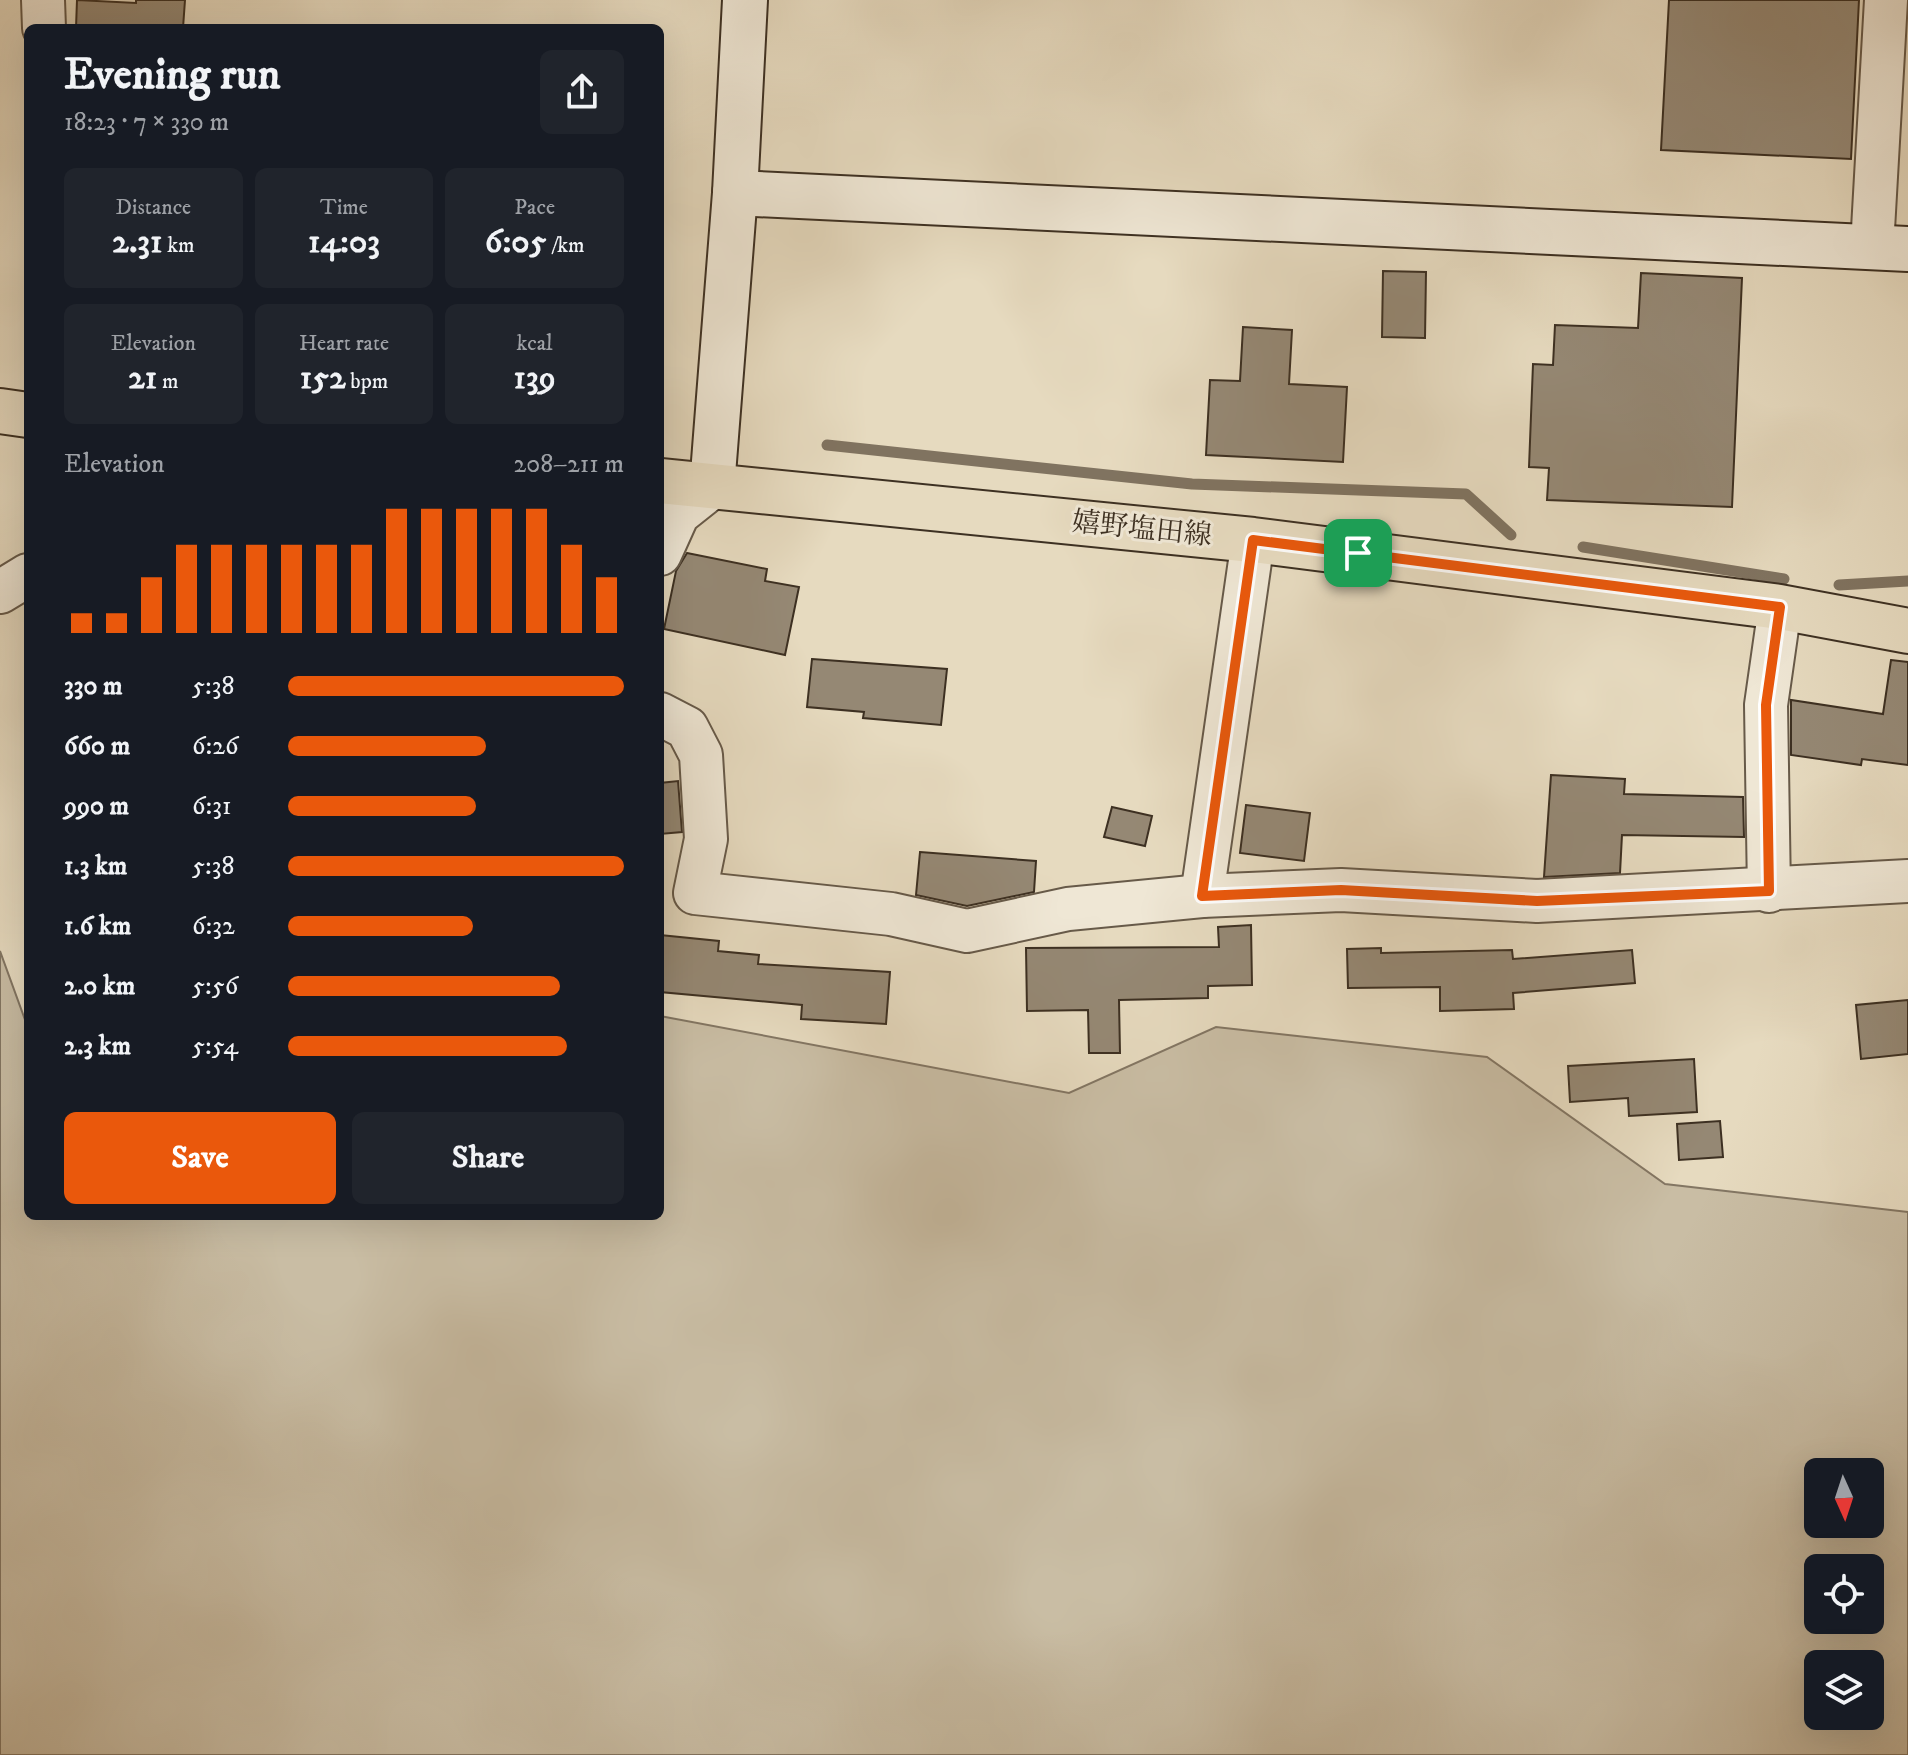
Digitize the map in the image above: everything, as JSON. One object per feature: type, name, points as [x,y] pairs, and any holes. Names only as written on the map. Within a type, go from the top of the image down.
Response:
[{"type":"main road","points":[[0,411],[24,414]]},
{"type":"main road","name":"嬉野塩田線","points":[[664,481],[1253,540],[1780,607],[1908,631]]},
{"type":"street","points":[[43,0],[44,24]]},
{"type":"street","points":[[664,545],[678,514],[712,487],[735,193],[745,0]]},
{"type":"street","points":[[735,193],[1890,248],[1886,0]]},
{"type":"street","points":[[1202,896],[1253,540]]},
{"type":"street","points":[[0,592],[24,577]]},
{"type":"street","points":[[1769,891],[1766,705],[1780,607]]},
{"type":"street","points":[[664,716],[687,728],[701,755],[706,839],[695,893],[891,914],[967,931],[1068,909],[1202,896],[1341,890],[1537,901],[1769,891],[1908,881]]},
{"type":"shaded area","points":[[0,951],[24,1017],[24,1220],[664,1220],[664,1017],[1069,1093],[1216,1027],[1487,1057],[1665,1184],[1908,1212],[1908,1755],[0,1755]]},
{"type":"building","points":[[77,0],[136,3],[136,0],[185,0],[183,24],[76,24]]},
{"type":"building","points":[[1669,0],[1859,0],[1851,159],[1661,150]]},
{"type":"building","points":[[1383,271],[1426,272],[1425,338],[1382,337]]},
{"type":"building","points":[[1641,273],[1742,278],[1732,507],[1547,500],[1549,468],[1529,467],[1533,364],[1553,365],[1555,325],[1638,328]]},
{"type":"building","points":[[1243,327],[1292,330],[1289,384],[1347,387],[1343,462],[1206,455],[1210,380],[1240,381]]},
{"type":"building","points":[[687,553],[767,569],[765,581],[799,587],[785,655],[664,629],[676,571]]},
{"type":"building","points":[[812,659],[947,669],[941,725],[863,718],[864,712],[807,707]]},
{"type":"building","points":[[1891,660],[1908,662],[1908,765],[1862,759],[1861,765],[1791,755],[1791,700],[1883,714]]},
{"type":"building","points":[[1551,775],[1625,779],[1624,794],[1743,797],[1744,837],[1622,835],[1620,873],[1544,877]]},
{"type":"building","points":[[678,781],[682,832],[664,834],[664,783]]},
{"type":"building","points":[[1246,805],[1310,813],[1304,861],[1240,853]]},
{"type":"building","points":[[1112,807],[1152,816],[1145,846],[1104,837]]},
{"type":"building","points":[[920,852],[1036,861],[1034,892],[967,906],[916,895]]},
{"type":"building","points":[[1251,925],[1252,985],[1208,986],[1208,998],[1119,1000],[1120,1053],[1089,1053],[1088,1010],[1027,1011],[1026,948],[1219,947],[1218,927]]},
{"type":"building","points":[[664,935],[719,941],[718,951],[759,955],[758,964],[890,972],[886,1024],[801,1019],[802,1005],[664,992]]},
{"type":"building","points":[[1381,948],[1381,953],[1512,950],[1513,959],[1632,950],[1635,983],[1513,993],[1514,1009],[1440,1011],[1440,987],[1348,988],[1347,949]]},
{"type":"building","points":[[1908,1000],[1908,1054],[1861,1059],[1856,1005]]},
{"type":"building","points":[[1694,1059],[1697,1112],[1629,1116],[1628,1098],[1570,1102],[1568,1066]]},
{"type":"building","points":[[1720,1121],[1723,1157],[1679,1160],[1677,1124]]},
{"type":"waterway","points":[[827,445],[1192,484],[1466,494],[1511,535]]},
{"type":"waterway","points":[[1583,547],[1784,579]]},
{"type":"waterway","points":[[1839,585],[1908,581]]},
{"type":"route","points":[[1253,540],[1358,553],[1780,607],[1766,705],[1769,891],[1537,901],[1341,890],[1202,896],[1253,540]]}]
